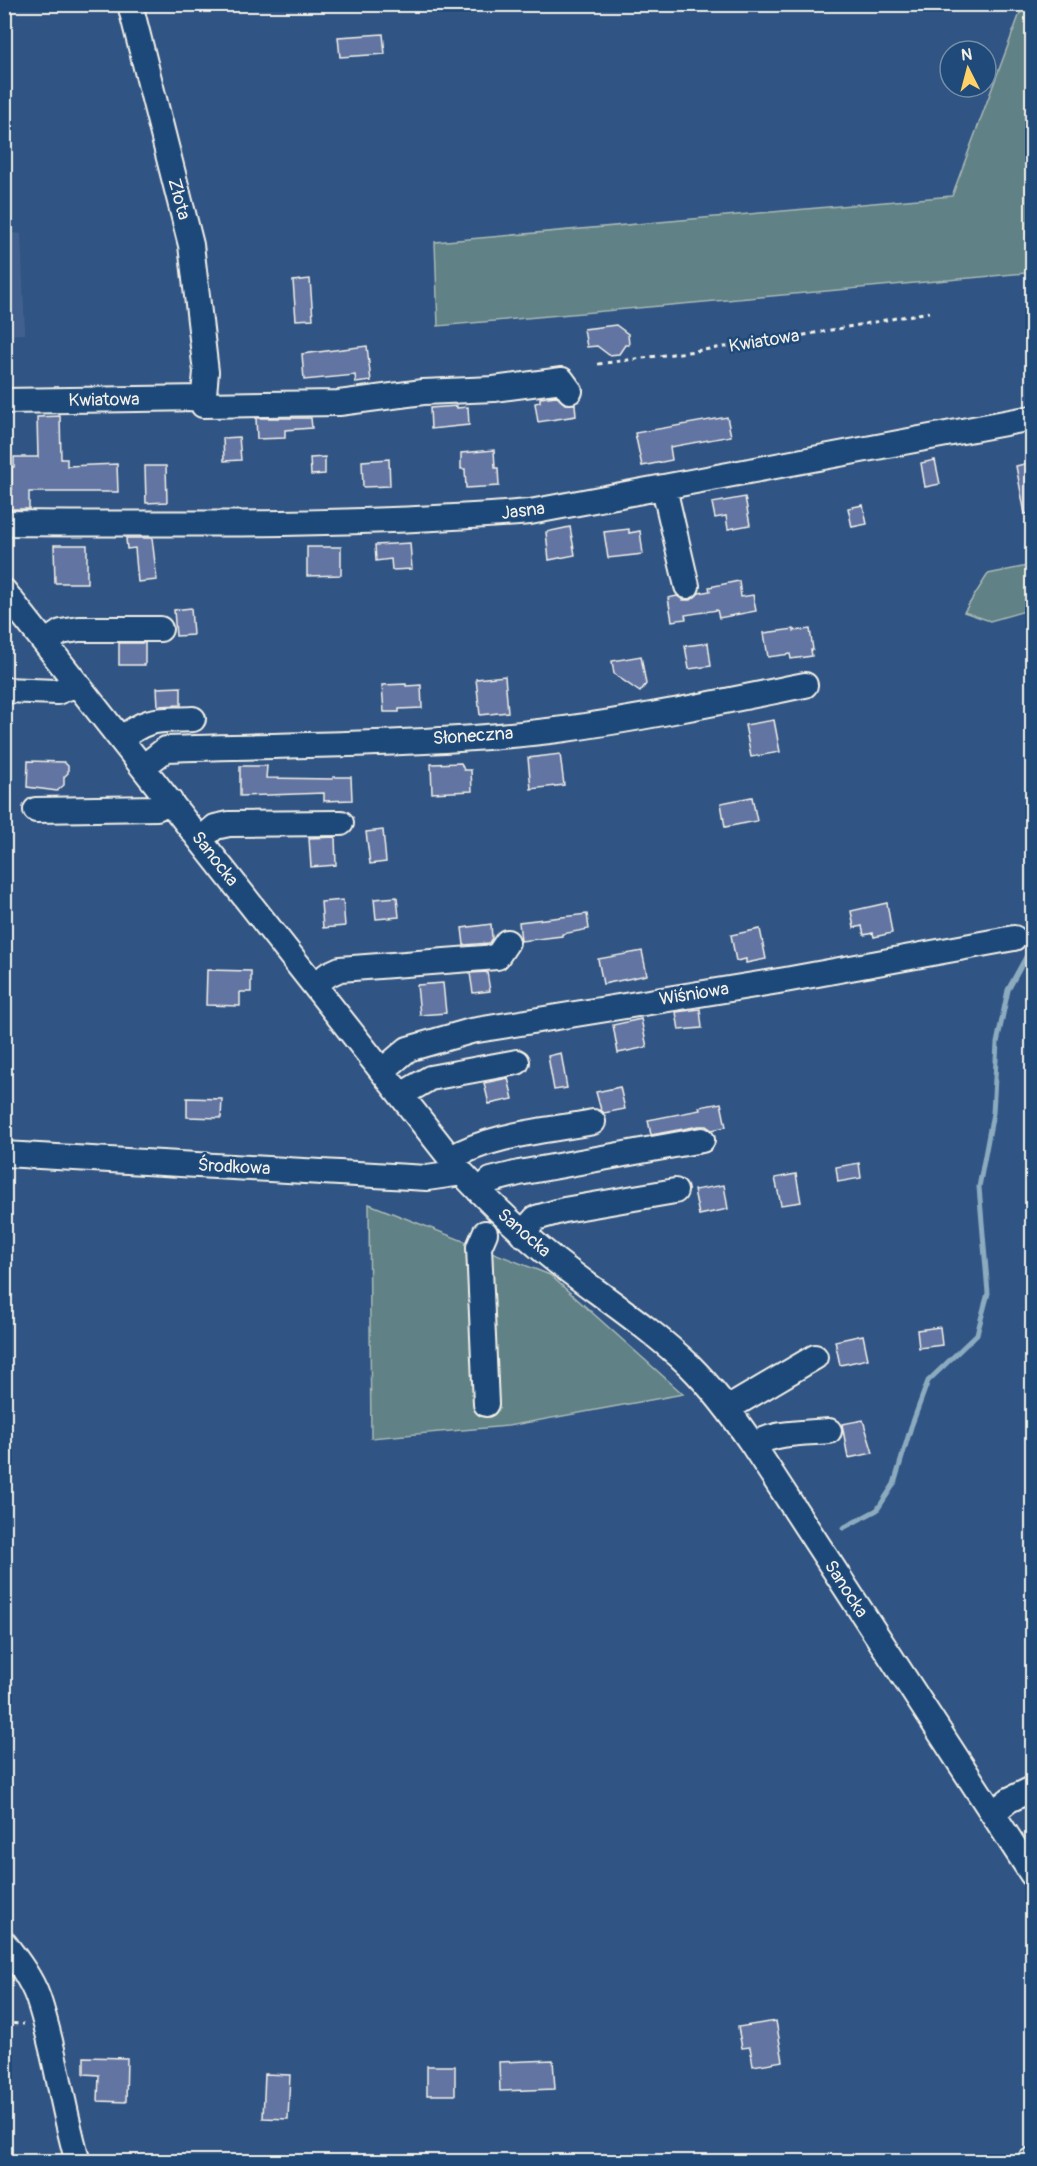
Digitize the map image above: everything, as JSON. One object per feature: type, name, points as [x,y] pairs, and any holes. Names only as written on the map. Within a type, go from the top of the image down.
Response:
[{"type":"street","name":"Złota","points":[[130,4],[192,245],[206,372],[204,398]]},
{"type":"street","name":"Kwiatowa","points":[[4,401],[204,398],[202,405],[339,403],[423,392],[494,389],[562,380],[570,391]]},
{"type":"street","name":"Jasna","points":[[4,523],[204,525],[446,519],[530,512],[1032,418]]},
{"type":"street","points":[[664,488],[687,586]]},
{"type":"street","name":"Sanocka","points":[[9,603],[45,643],[479,1191],[522,1234],[689,1365],[727,1409],[753,1445],[1032,1874]]},
{"type":"street","points":[[45,643],[60,632],[79,629],[160,629]]},
{"type":"street","points":[[4,690],[57,692],[77,684]]},
{"type":"street","name":"Słoneczna","points":[[143,768],[166,749],[370,743],[482,737],[564,729],[686,709],[805,685]]},
{"type":"street","points":[[121,740],[136,727],[150,721],[193,719]]},
{"type":"street","points":[[36,810],[157,808],[170,801]]},
{"type":"street","points":[[200,840],[215,827],[229,824],[341,822]]},
{"type":"street","name":"Wiśniowa","points":[[382,1071],[408,1048],[471,1031],[785,980],[1014,938]]},
{"type":"street","points":[[318,990],[330,974],[340,969],[497,957],[507,942]]},
{"type":"street","points":[[318,990],[347,980],[452,974]]},
{"type":"street","points":[[401,1095],[430,1078],[517,1062]]},
{"type":"street","name":"Środkowa","points":[[4,1154],[427,1178],[457,1166],[467,1149],[486,1142],[593,1122]]},
{"type":"street","points":[[479,1191],[491,1180],[519,1173],[702,1140]]},
{"type":"street","points":[[522,1234],[536,1218],[564,1210],[675,1191]]},
{"type":"street","points":[[485,1233],[478,1247],[486,1404]]},
{"type":"street","points":[[727,1409],[815,1357]]},
{"type":"street","points":[[753,1445],[781,1435],[830,1431]]},
{"type":"street","points":[[993,1813],[1010,1800],[1032,1789]]},
{"type":"street","points":[[4,1943],[28,1977],[38,1997],[78,2162]]},
{"type":"path","name":"Kwiatowa","points":[[598,364],[777,340],[929,312]]},
{"type":"shaded area","points":[[4,232],[21,234],[25,334],[5,335]]},
{"type":"green space","points":[[1023,5],[1032,5],[1032,262],[1026,273],[438,326],[435,242],[952,196],[988,99],[998,99],[998,72]]},
{"type":"green space","points":[[1032,565],[1032,609],[990,621],[964,612],[988,574]]},
{"type":"green space","points":[[369,1204],[550,1275],[683,1394],[508,1426],[371,1438]]},
{"type":"building","points":[[383,34],[385,54],[340,57],[338,37]]},
{"type":"building","points":[[310,279],[313,319],[296,320],[293,281]]},
{"type":"building","points":[[616,325],[628,334],[629,345],[625,345],[619,354],[609,355],[597,346],[587,347],[584,329]]},
{"type":"building","points":[[367,346],[371,381],[356,383],[355,375],[304,380],[302,354]]},
{"type":"building","points":[[556,396],[565,404],[575,404],[576,416],[538,422],[535,403],[540,402],[540,398]]},
{"type":"building","points":[[457,406],[457,408],[468,407],[469,425],[431,429],[430,408]]},
{"type":"building","points":[[60,416],[61,459],[67,459],[67,466],[117,464],[118,492],[29,492],[29,509],[4,509],[4,489],[12,489],[14,457],[38,457],[37,417]]},
{"type":"building","points":[[727,417],[731,436],[670,447],[672,460],[642,466],[635,433]]},
{"type":"building","points":[[256,418],[311,418],[312,428],[285,430],[285,438],[257,439]]},
{"type":"building","points":[[239,437],[241,460],[224,461],[223,438]]},
{"type":"building","points":[[494,450],[499,486],[466,488],[465,469],[461,469],[461,453]]},
{"type":"building","points":[[325,457],[325,474],[311,475],[310,458]]},
{"type":"building","points":[[389,459],[390,486],[363,487],[362,461]]},
{"type":"building","points":[[935,460],[940,484],[925,487],[921,463]]},
{"type":"building","points":[[1032,462],[1032,513],[1025,514],[1016,466]]},
{"type":"building","points":[[145,466],[166,466],[167,502],[146,503]]},
{"type":"building","points":[[745,497],[750,525],[728,529],[726,516],[715,518],[712,503]]},
{"type":"building","points":[[863,505],[867,524],[852,527],[848,508]]},
{"type":"building","points":[[570,527],[575,555],[549,560],[546,532]]},
{"type":"building","points":[[629,529],[629,533],[640,531],[643,554],[608,558],[604,532]]},
{"type":"building","points":[[126,538],[152,538],[157,580],[138,582],[135,548],[127,549]]},
{"type":"building","points":[[410,543],[412,569],[392,570],[391,559],[376,561],[375,545]]},
{"type":"building","points":[[54,545],[87,545],[87,583],[55,583]]},
{"type":"building","points":[[307,547],[341,547],[341,575],[307,576]]},
{"type":"building","points":[[739,581],[741,597],[753,595],[756,611],[719,618],[717,610],[685,615],[686,619],[672,621],[668,598],[677,596],[683,600],[691,600],[699,593],[710,591],[709,587]]},
{"type":"building","points":[[191,608],[193,635],[176,636],[174,610]]},
{"type":"building","points":[[794,629],[794,631],[810,629],[812,656],[791,659],[790,654],[768,657],[764,633]]},
{"type":"building","points":[[119,643],[145,643],[145,665],[119,665]]},
{"type":"building","points":[[708,643],[711,666],[689,669],[685,646]]},
{"type":"building","points":[[641,656],[646,684],[640,692],[614,674],[612,661]]},
{"type":"building","points":[[505,676],[508,712],[480,715],[476,679]]},
{"type":"building","points":[[406,684],[406,686],[421,685],[422,708],[384,712],[382,685]]},
{"type":"building","points":[[181,687],[181,705],[158,706],[157,688]]},
{"type":"building","points":[[774,720],[780,752],[751,757],[745,725]]},
{"type":"building","points":[[560,754],[564,785],[531,789],[528,758]]},
{"type":"building","points":[[28,761],[64,762],[68,766],[68,773],[64,777],[64,785],[57,791],[27,787]]},
{"type":"building","points":[[461,763],[464,770],[471,770],[472,791],[432,793],[431,764]]},
{"type":"building","points":[[240,766],[267,766],[266,778],[351,777],[352,800],[324,801],[324,793],[240,796]]},
{"type":"building","points":[[752,797],[757,821],[725,827],[721,803]]},
{"type":"building","points":[[383,830],[386,862],[370,864],[366,832]]},
{"type":"building","points":[[335,837],[336,865],[311,867],[309,838]]},
{"type":"building","points":[[397,897],[399,917],[376,919],[374,899]]},
{"type":"building","points":[[343,900],[345,926],[323,928],[321,902]]},
{"type":"building","points":[[887,903],[892,933],[874,937],[873,933],[864,935],[862,926],[854,928],[851,911]]},
{"type":"building","points":[[587,914],[589,929],[562,934],[562,936],[521,941],[519,922]]},
{"type":"building","points":[[491,924],[492,938],[489,943],[464,945],[462,928]]},
{"type":"building","points":[[760,929],[766,959],[746,963],[746,959],[736,961],[731,935]]},
{"type":"building","points":[[642,951],[647,975],[603,984],[598,959]]},
{"type":"building","points":[[207,970],[251,971],[251,992],[240,992],[240,1006],[206,1005]]},
{"type":"building","points":[[487,972],[490,991],[473,993],[470,973]]},
{"type":"building","points":[[443,983],[446,1013],[420,1015],[417,985]]},
{"type":"building","points":[[700,1009],[702,1028],[679,1030],[676,1012]]},
{"type":"building","points":[[641,1019],[647,1047],[618,1053],[613,1025]]},
{"type":"building","points":[[561,1053],[567,1088],[554,1090],[548,1056]]},
{"type":"building","points":[[508,1078],[513,1099],[489,1104],[484,1083]]},
{"type":"building","points":[[620,1087],[625,1109],[604,1113],[596,1092]]},
{"type":"building","points":[[187,1098],[222,1099],[221,1118],[187,1117]]},
{"type":"building","points":[[721,1103],[726,1127],[712,1130],[706,1126],[699,1126],[651,1135],[648,1120],[700,1110],[699,1107]]},
{"type":"building","points":[[859,1163],[861,1178],[838,1182],[836,1167]]},
{"type":"building","points":[[796,1174],[801,1202],[781,1205],[775,1178]]},
{"type":"building","points":[[724,1185],[728,1209],[699,1215],[694,1190]]},
{"type":"building","points":[[940,1327],[942,1345],[919,1348],[917,1330]]},
{"type":"building","points":[[863,1335],[868,1359],[840,1365],[835,1341]]},
{"type":"building","points":[[863,1420],[873,1453],[848,1458],[842,1424]]},
{"type":"building","points":[[776,2021],[783,2061],[753,2066],[750,2047],[742,2048],[738,2027]]},
{"type":"building","points":[[84,2057],[127,2058],[126,2102],[98,2101],[99,2075],[84,2074]]},
{"type":"building","points":[[553,2060],[555,2089],[500,2091],[499,2062]]},
{"type":"building","points":[[427,2066],[455,2066],[455,2095],[427,2095]]},
{"type":"building","points":[[265,2074],[290,2075],[288,2119],[263,2118]]},
{"type":"waterway","points":[[843,1528],[877,1510],[894,1484],[928,1381],[977,1334],[988,1293],[979,1187],[993,1113],[997,1043],[1008,990],[1032,946]]}]
